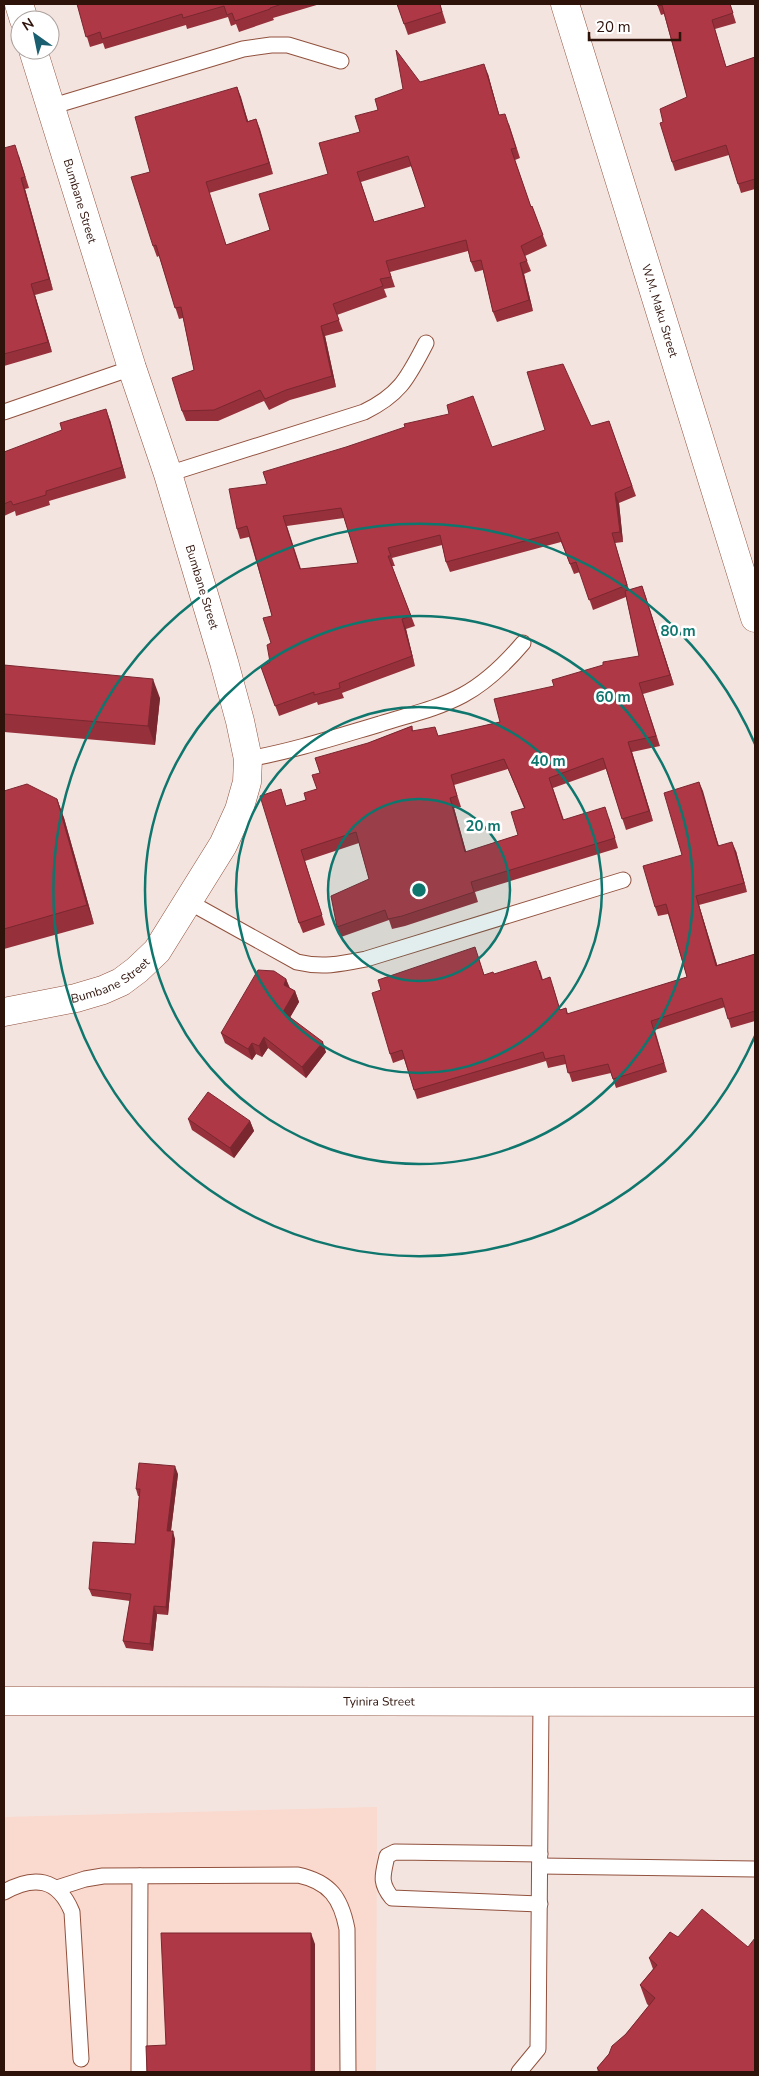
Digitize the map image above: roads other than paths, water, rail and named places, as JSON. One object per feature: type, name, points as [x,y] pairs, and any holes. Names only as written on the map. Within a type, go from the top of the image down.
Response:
[{"type":"street","name":"W.M. Maku Street","points":[[565,4],[755,618]]},
{"type":"street","name":"Bumbane Street","points":[[4,1012],[76,998],[102,990],[121,982],[157,951],[224,845],[240,810],[247,782],[248,759],[224,662],[168,474],[132,368],[36,60]]},
{"type":"street","name":"Tyinira Street","points":[[4,1701],[755,1702]]},
{"type":"lane","points":[[4,8],[18,4]]},
{"type":"lane","points":[[50,106],[243,49],[271,45],[288,45],[341,61]]},
{"type":"lane","points":[[168,474],[364,412],[384,402],[399,390],[410,374],[426,342]]},
{"type":"lane","points":[[4,412],[132,368]]},
{"type":"lane","points":[[248,759],[306,747],[439,706],[485,682],[507,662],[523,643]]},
{"type":"lane","points":[[189,902],[297,962],[315,966],[333,966],[366,959],[623,880]]},
{"type":"lane","points":[[519,2072],[538,2049],[541,1702]]},
{"type":"lane","points":[[540,1904],[392,1898],[385,1889],[382,1880],[387,1856],[395,1852],[755,1869]]},
{"type":"lane","points":[[56,1888],[85,1879],[103,1876],[298,1875],[314,1878],[326,1885],[336,1897],[344,1912],[348,1929],[348,2072]]},
{"type":"lane","points":[[139,2072],[140,1876]]},
{"type":"lane","points":[[4,1892],[16,1885],[31,1882],[47,1883],[56,1888],[66,1898],[72,1912],[80,2059]]}]
